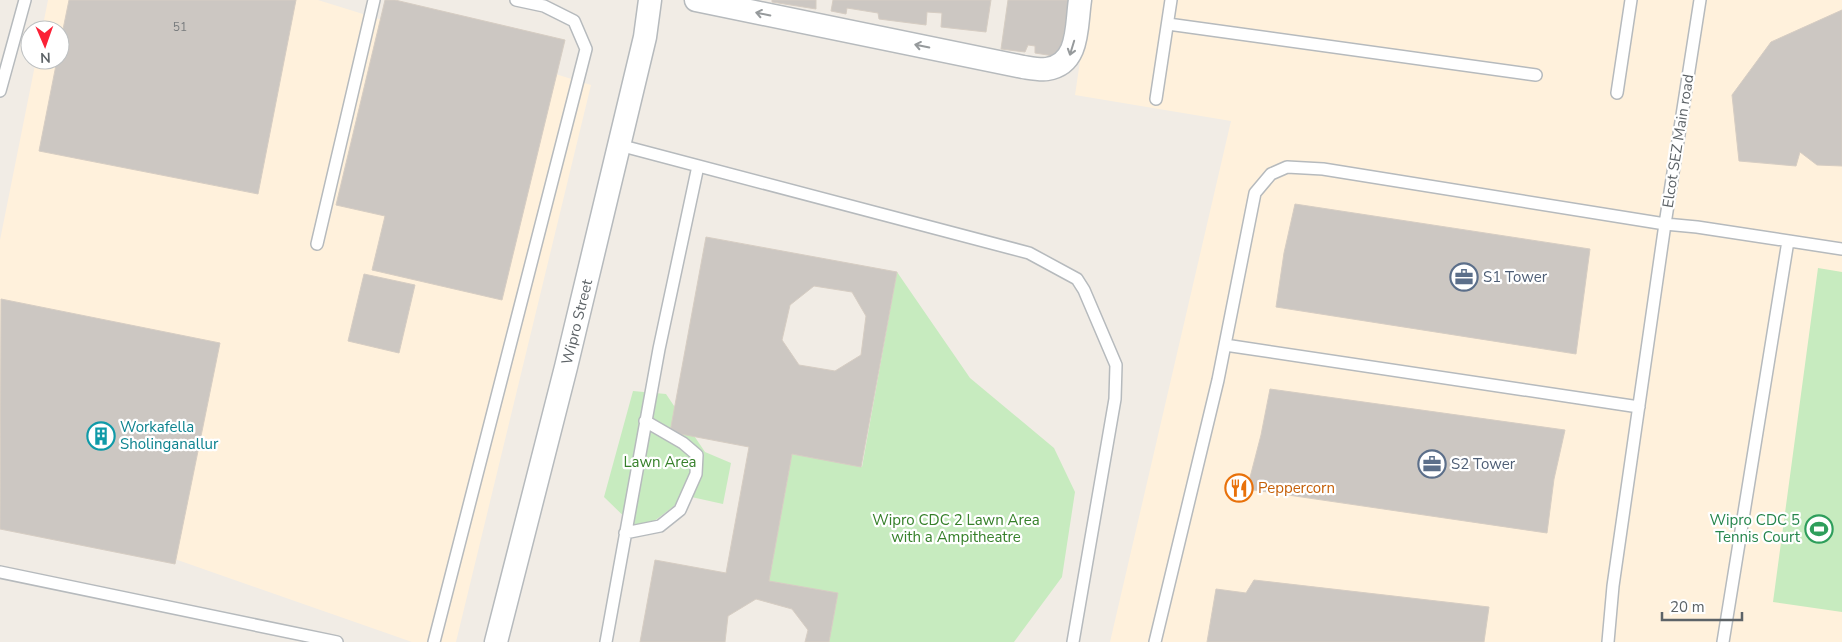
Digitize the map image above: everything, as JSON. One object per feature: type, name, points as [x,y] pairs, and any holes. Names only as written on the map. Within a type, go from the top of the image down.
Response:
[{"type":"street","name":"Wipro Street","points":[[496,642],[566,367],[646,37],[650,0]]},
{"type":"street","points":[[699,0],[1023,67],[1046,70],[1068,59],[1073,49],[1080,0]]},
{"type":"lane","points":[[0,91],[25,0]]},
{"type":"lane","points":[[317,244],[374,0]]},
{"type":"lane","points":[[434,642],[586,48],[574,21],[544,6],[516,0]]},
{"type":"lane","points":[[1156,99],[1171,0]]},
{"type":"lane","points":[[1618,93],[1631,0]]},
{"type":"lane","name":"Elcot SEZ Main road","points":[[1700,0],[1665,224],[1842,249]]},
{"type":"lane","points":[[1168,24],[1536,75]]},
{"type":"lane","points":[[619,145],[1029,252],[1077,280],[1084,290],[1116,365],[1115,399],[1074,642]]},
{"type":"lane","points":[[606,642],[658,349],[698,166]]},
{"type":"lane","points":[[1155,642],[1218,380],[1255,193],[1271,174],[1287,167],[1323,169],[1665,224],[1613,586],[1608,642]]},
{"type":"lane","points":[[1723,642],[1788,241]]},
{"type":"lane","points":[[1225,345],[1639,407]]},
{"type":"lane","points":[[625,533],[660,526],[680,510],[696,474],[697,455],[682,443],[646,421]]},
{"type":"lane","points":[[0,572],[337,642]]},
{"type":"shaded area","points":[[48,0],[318,0],[591,85],[456,642],[412,642],[12,502],[0,510],[0,240],[34,70],[70,70],[70,20],[44,20]]},
{"type":"shaded area","points":[[1089,0],[1842,0],[1842,642],[1110,642],[1231,121],[1075,95]]},
{"type":"green space","points":[[1818,268],[1842,272],[1842,612],[1773,602]]},
{"type":"green space","name":"Wipro CDC 2 Lawn Area with a Ampitheatre","points":[[897,272],[970,378],[1054,448],[1075,492],[1062,577],[1014,642],[829,642],[838,593],[769,581],[792,454],[862,467]]},
{"type":"green space","name":"Lawn Area","points":[[633,391],[666,394],[705,452],[731,463],[723,504],[687,496],[640,532],[604,497]]},
{"type":"building","points":[[69,0],[296,0],[258,194],[39,151],[55,70],[70,70],[70,20],[65,20]]},
{"type":"building","points":[[385,0],[395,0],[565,40],[502,300],[372,270],[385,216],[336,205]]},
{"type":"building","points":[[772,0],[816,0],[816,9],[772,2]]},
{"type":"building","points":[[833,0],[991,0],[986,32],[941,27],[942,13],[927,12],[926,25],[879,19],[878,13],[847,8],[846,14],[831,11]]},
{"type":"building","points":[[1008,0],[1069,0],[1060,57],[1035,53],[1035,46],[1028,45],[1025,52],[1001,49]]},
{"type":"building","points":[[1842,10],[1842,166],[1817,165],[1800,152],[1796,166],[1739,161],[1732,95],[1771,42]]},
{"type":"building","points":[[1295,204],[1590,249],[1576,354],[1276,307],[1284,253]]},
{"type":"building","points":[[706,237],[897,272],[861,467],[792,454],[769,581],[838,593],[829,642],[805,642],[808,630],[792,609],[756,599],[728,616],[725,642],[640,642],[655,560],[726,573],[749,447],[670,432]],"holes":[[[814,286],[852,292],[866,316],[861,355],[835,371],[799,365],[782,340],[790,305]]]},
{"type":"building","points":[[364,274],[415,285],[399,353],[348,341]]},
{"type":"building","name":"Workafella Sholinganallur","points":[[1,299],[220,343],[175,564],[0,529]]},
{"type":"building","points":[[1270,389],[1565,430],[1554,479],[1547,533],[1247,489],[1261,435]]},
{"type":"building","points":[[1254,580],[1489,607],[1484,642],[1207,642],[1216,589],[1246,593]]},
{"type":"place","name":"S1 Tower","points":[[1464,277]]},
{"type":"place","name":"Workafella Sholinganallur","points":[[101,436]]},
{"type":"place","name":"S2 Tower","points":[[1432,464]]},
{"type":"place","name":"Peppercorn","points":[[1239,488]]},
{"type":"place","name":"Wipro CDC 5 Tennis Court","points":[[1819,529]]}]
